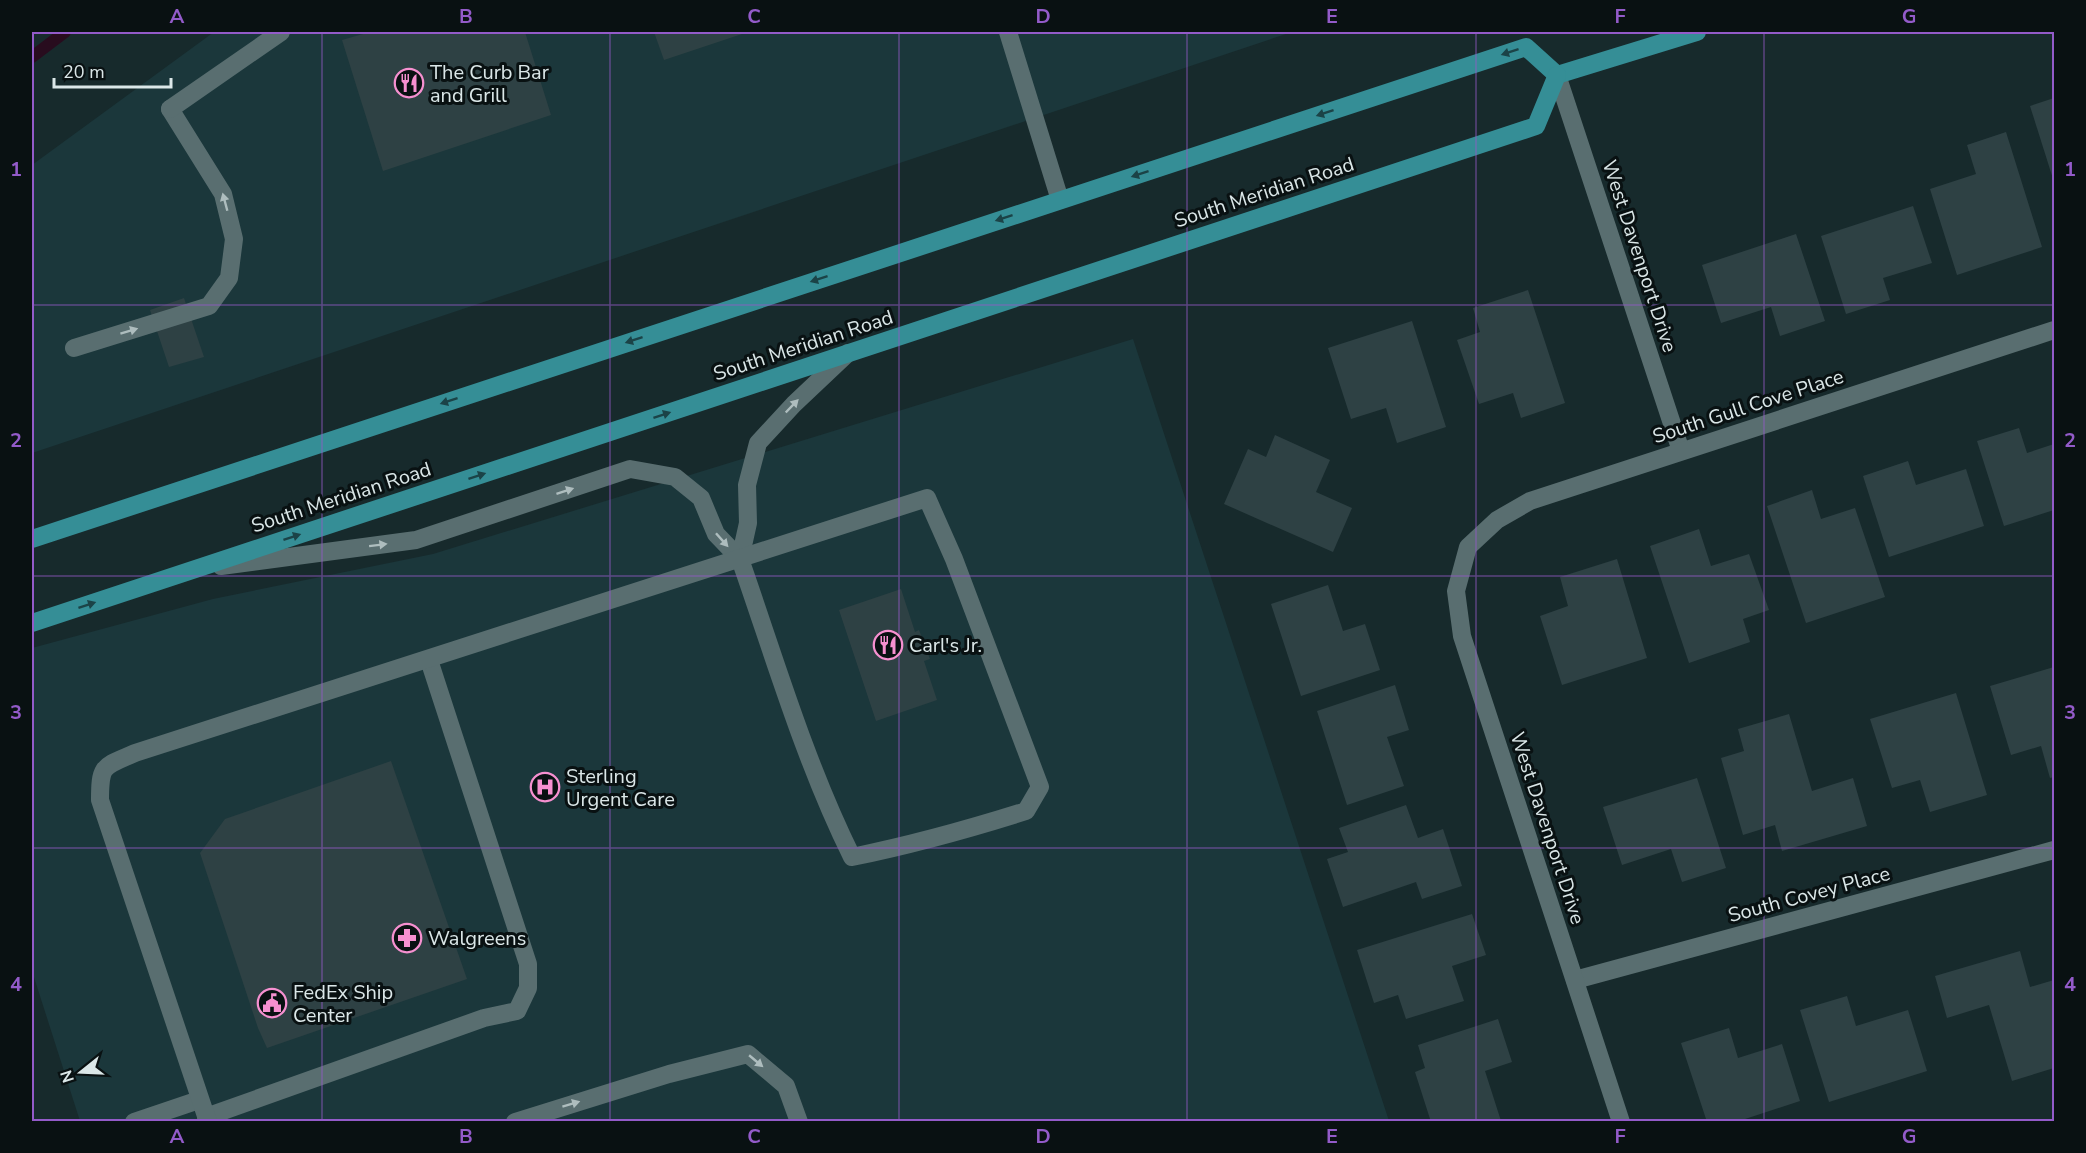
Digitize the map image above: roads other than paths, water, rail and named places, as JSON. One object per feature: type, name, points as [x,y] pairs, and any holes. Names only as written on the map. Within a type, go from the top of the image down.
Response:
[{"type":"main road","points":[[32,539],[1526,46],[1557,75],[1697,32]]},
{"type":"main road","name":"South Meridian Road","points":[[32,623],[1536,126],[1557,75]]},
{"type":"street","points":[[74,348],[208,306],[230,278],[234,238],[223,194],[170,110],[281,32]]},
{"type":"street","points":[[1008,32],[1060,200]]},
{"type":"street","name":"West Davenport Drive","points":[[1557,75],[1681,452]]},
{"type":"street","name":"South Gull Cove Place","points":[[1468,547],[1497,520],[1530,501],[2055,330]]},
{"type":"street","points":[[740,559],[748,523],[747,485],[758,443],[794,404],[848,353]]},
{"type":"street","points":[[195,569],[416,540],[630,469],[675,477],[701,498],[716,534],[740,559],[806,746],[836,824],[852,856],[892,849],[1026,810],[1040,787],[954,559],[927,498],[740,559],[429,660],[135,753],[107,765],[100,776],[100,800],[207,1119],[484,1018],[517,1011],[528,988],[528,964],[429,660]]},
{"type":"street","name":"West Davenport Drive","points":[[1468,547],[1456,591],[1462,636],[1621,1122]]},
{"type":"street","name":"South Covey Place","points":[[1575,981],[2055,850]]},
{"type":"street","points":[[515,1122],[669,1074],[748,1054],[786,1086],[799,1122]]},
{"type":"street","points":[[134,1122],[199,1100]]},
{"type":"waterway","points":[[32,57],[65,32]]},
{"type":"place","name":"The Curb Bar and Grill","points":[[409,83]]},
{"type":"place","name":"Carl's Jr.","points":[[888,645]]},
{"type":"place","name":"Sterling Urgent Care","points":[[545,787]]},
{"type":"place","name":"Walgreens","points":[[407,938]]},
{"type":"place","name":"FedEx Ship Center","points":[[272,1003]]}]
